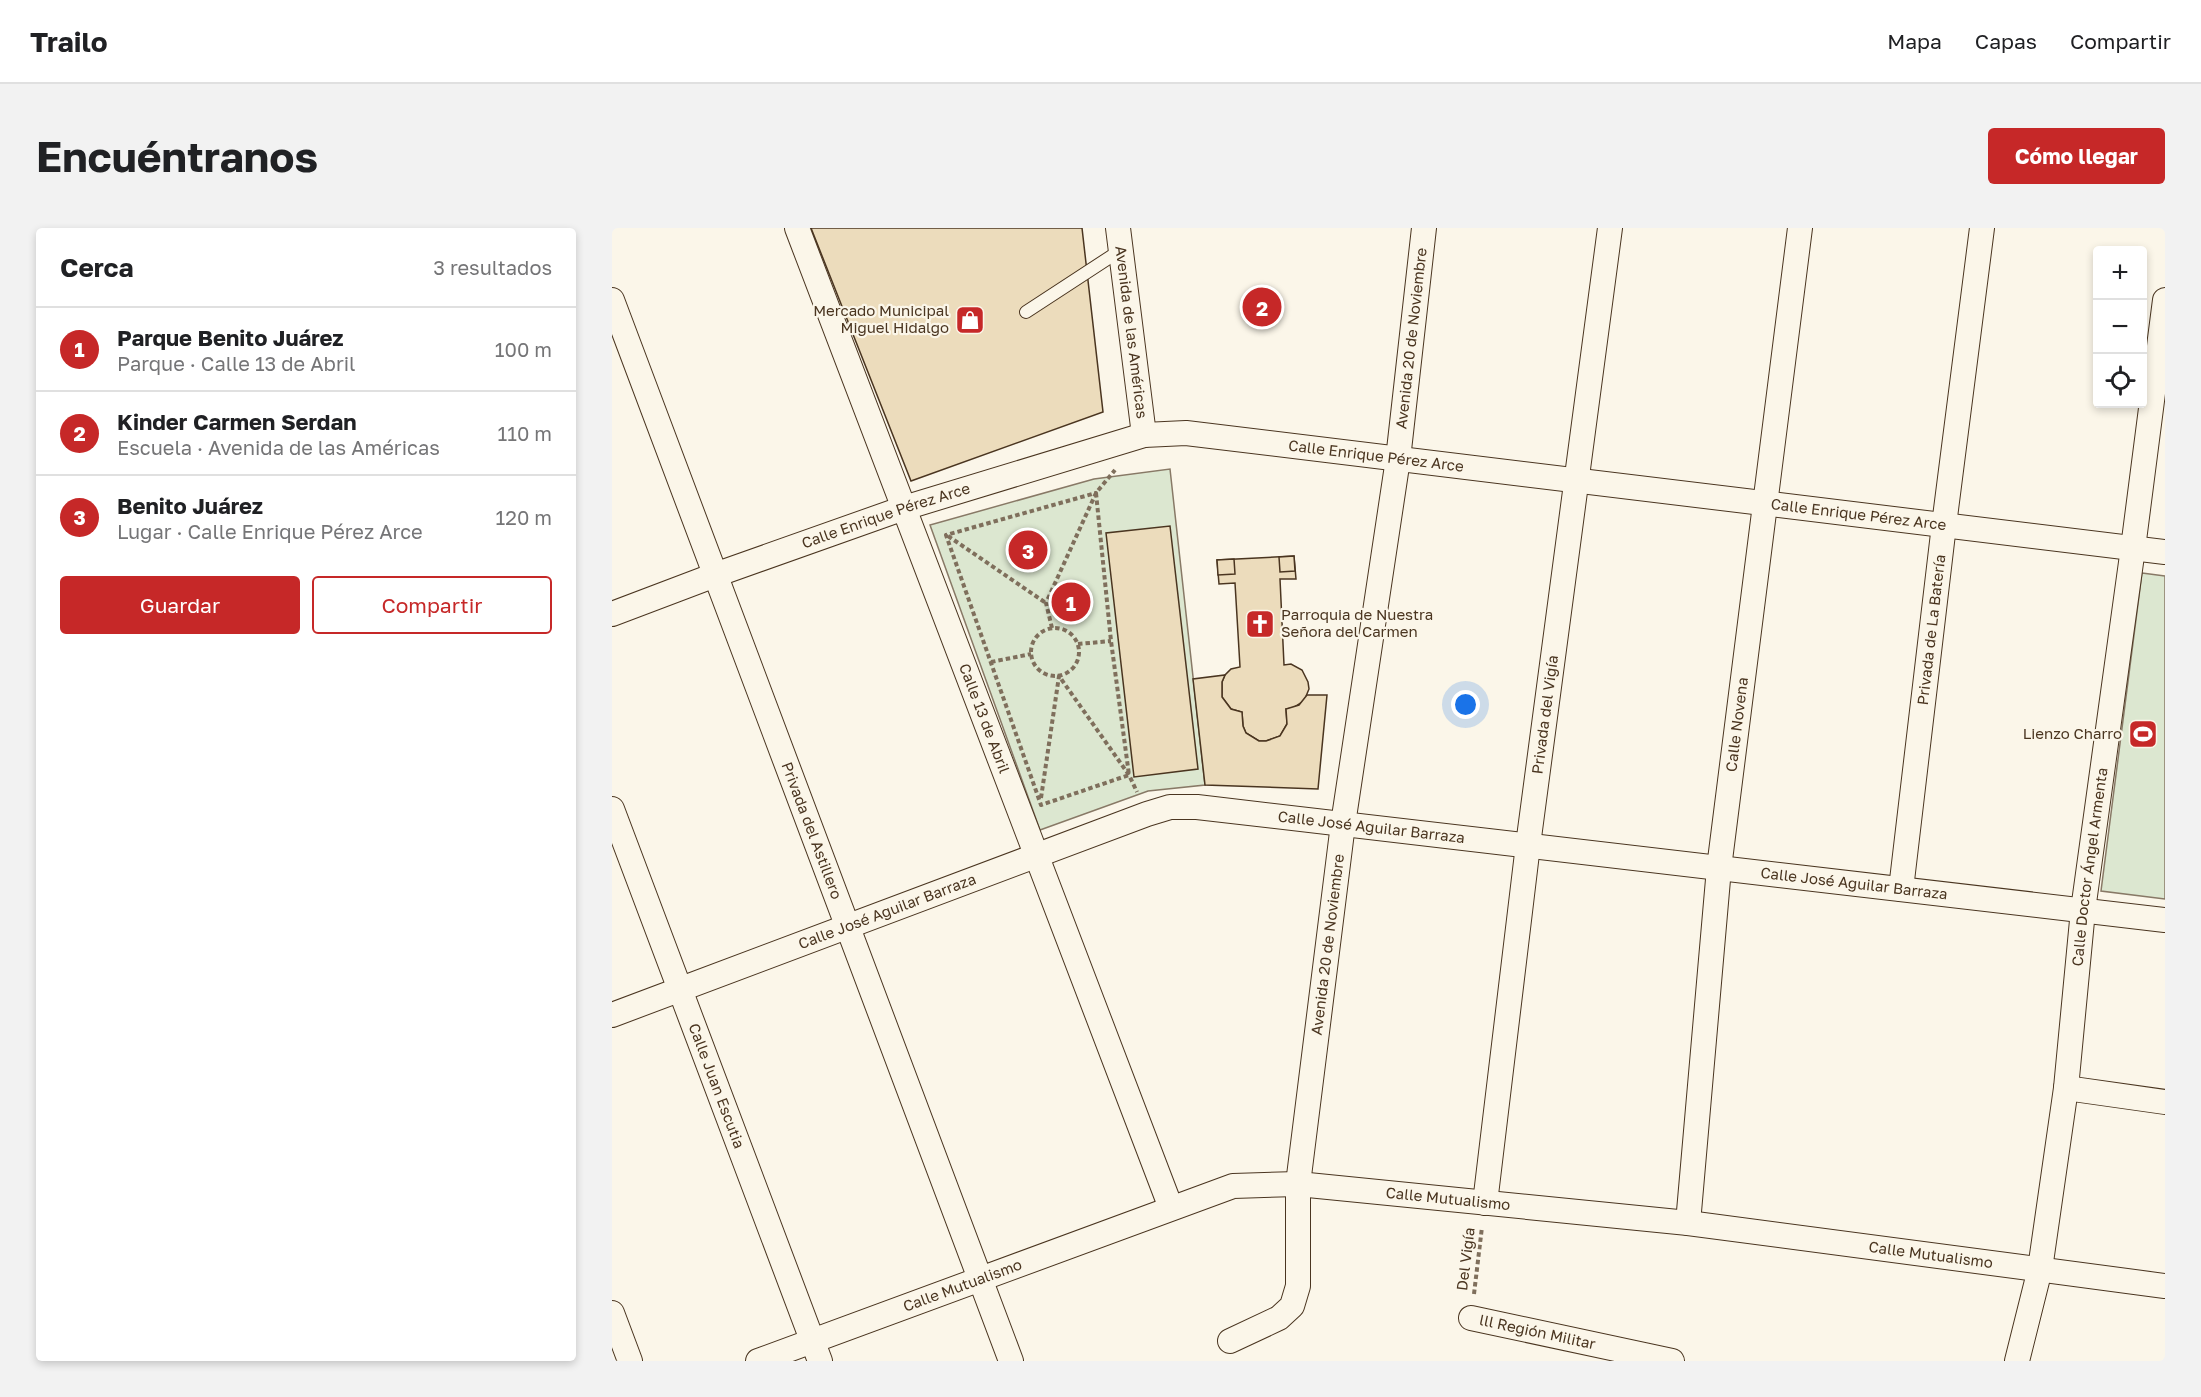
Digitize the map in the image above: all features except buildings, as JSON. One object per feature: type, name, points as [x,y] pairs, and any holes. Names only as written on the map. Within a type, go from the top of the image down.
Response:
[{"type":"street","name":"Calle 13 de Abril","points":[[797,228],[1172,1208]]},
{"type":"street","name":"Avenida 20 de Noviembre","points":[[1230,1341],[1279,1318],[1292,1306],[1298,1286],[1298,1184],[1343,824],[1398,459],[1424,228]]},
{"type":"street","name":"Privada del Vigía","points":[[1485,1203],[1528,845],[1610,228]]},
{"type":"street","name":"Calle Novena","points":[[1688,1223],[1719,868],[1800,228]]},
{"type":"street","name":"Privada de La Batería","points":[[1901,889],[1982,228]]},
{"type":"street","name":"Avenida de las Américas","points":[[1119,239],[1144,435]]},
{"type":"street","name":"Privada del Astillero","points":[[612,300],[1011,1361]]},
{"type":"street","name":"Calle Doctor Ángel Armenta","points":[[2018,1361],[2040,1269],[2066,1088],[2082,910],[2161,356],[2165,300]]},
{"type":"street","name":"Calle Enrique Pérez Arce","points":[[612,614],[904,508],[1144,435],[1186,433],[2165,552]]},
{"type":"street","name":"Calle José Aguilar Barraza","points":[[612,1015],[1036,855],[1170,807],[1197,807],[2165,920]]},
{"type":"street","name":"Calle Juan Escutia","points":[[612,809],[817,1351]]},
{"type":"street","points":[[2066,1088],[2165,1102]]},
{"type":"street","name":"Calle Mutualismo","points":[[758,1361],[817,1351],[980,1279],[1233,1186],[1298,1184],[1688,1223],[2165,1286]]},
{"type":"street","points":[[612,1313],[630,1361]]},
{"type":"street","name":"lll Región Militar","points":[[1471,1318],[1672,1361]]},
{"type":"lane","points":[[1026,312],[1119,239]]},
{"type":"path","points":[[1052,628],[1046,603],[1096,493],[1117,468]]},
{"type":"path","points":[[946,535],[1096,493]]},
{"type":"path","points":[[1096,493],[1111,641],[1129,775]]},
{"type":"path","points":[[938,530],[1046,603]]},
{"type":"path","points":[[946,535],[1041,804]]},
{"type":"path","points":[[1052,628],[1065,630],[1075,638],[1078,644],[1079,652],[1074,668],[1059,676],[1046,675],[1040,671],[1035,667],[1031,654],[1034,640],[1052,628]]},
{"type":"path","points":[[1078,644],[1111,641]]},
{"type":"path","points":[[991,662],[1031,654]]},
{"type":"path","points":[[1059,676],[1129,775],[1147,814]]},
{"type":"path","points":[[1040,815],[1059,676]]},
{"type":"path","points":[[1041,804],[1129,775]]},
{"type":"path","name":"Del Vigía","points":[[1471,1318],[1485,1203]]},
{"type":"green space","points":[[1170,469],[1205,785],[1148,791],[1040,830],[930,525],[1094,479]]},
{"type":"green space","name":"Lienzo Charro","points":[[2142,573],[2165,576],[2165,899],[2101,891]]},
{"type":"place","name":"Kinder Carmen Serdan","points":[[1262,307]]},
{"type":"place","name":"Mercado Municipal Miguel Hidalgo","points":[[970,320]]},
{"type":"place","name":"Benito Juárez","points":[[1028,550]]},
{"type":"place","name":"Parque Benito Juárez","points":[[1071,602]]},
{"type":"place","name":"Parroquia de Nuestra Señora del Carmen","points":[[1260,624]]},
{"type":"place","name":"Lienzo Charro","points":[[2143,734]]}]
